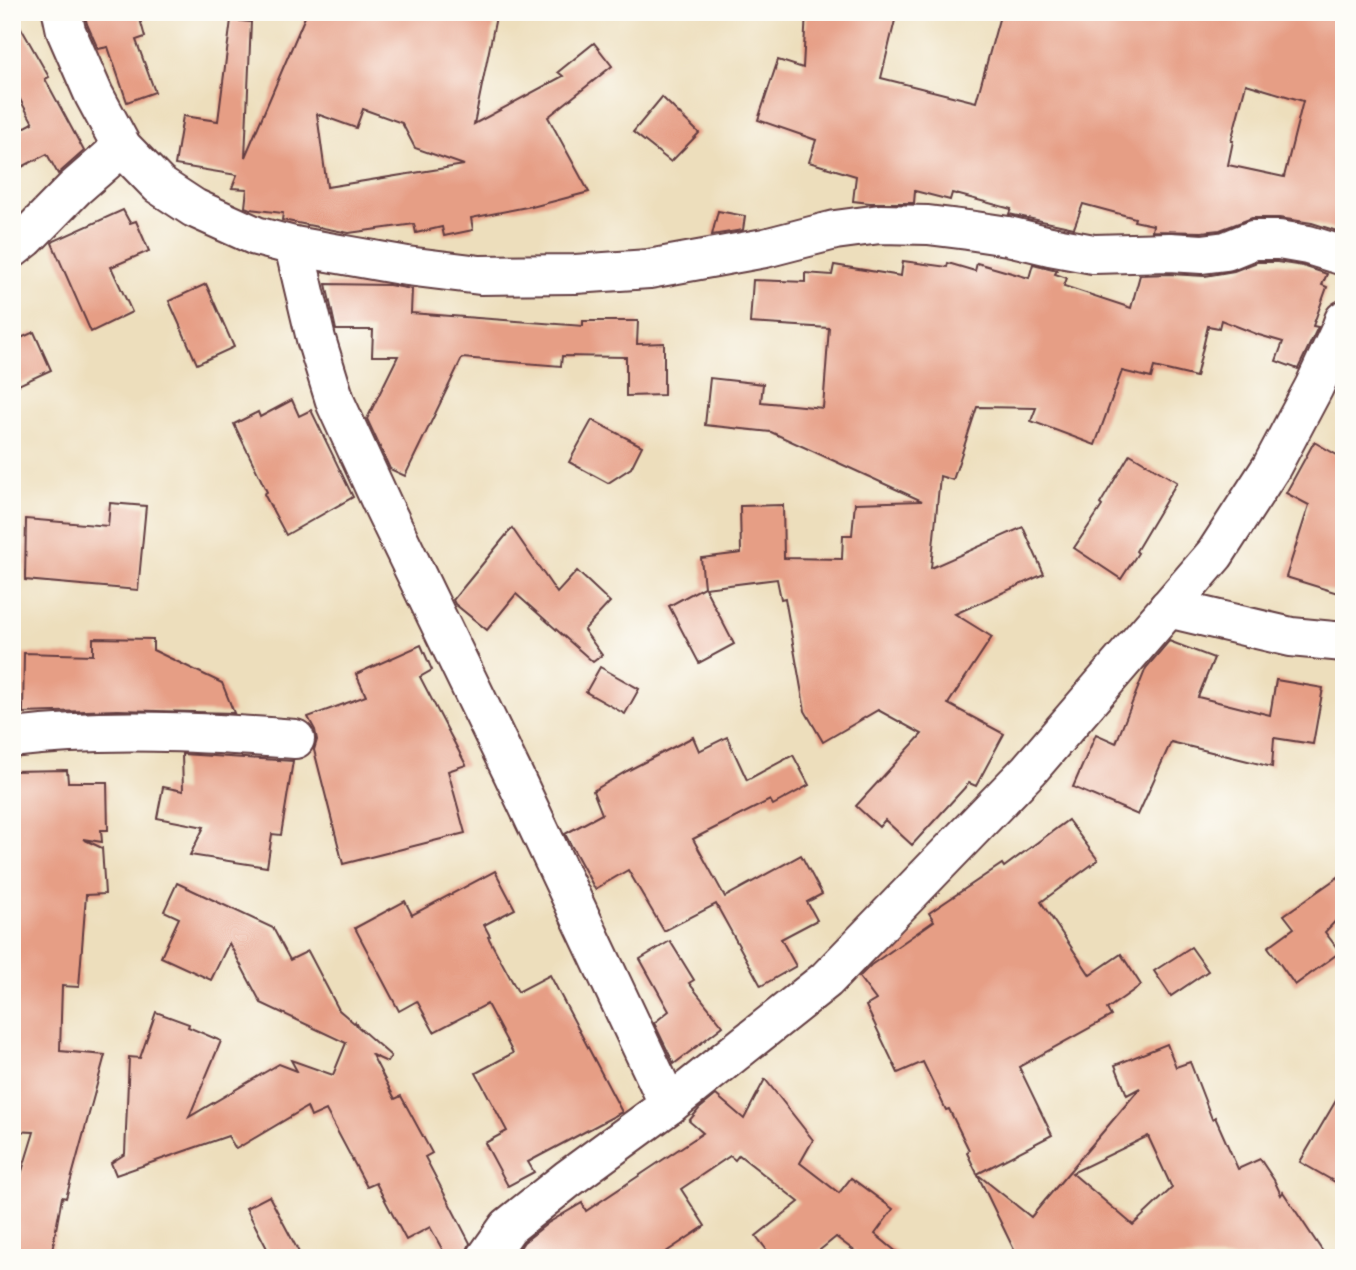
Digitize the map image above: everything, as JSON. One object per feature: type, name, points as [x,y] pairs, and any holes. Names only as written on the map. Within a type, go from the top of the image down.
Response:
[{"type":"street","points":[[62,12],[66,31],[94,95],[122,146],[159,185],[194,208],[256,236],[294,246],[407,266],[480,275],[575,274],[649,269],[765,248],[835,230],[880,224],[928,225],[968,230],[1093,254],[1202,254],[1226,251],[1252,240],[1279,240],[1344,256]]},
{"type":"street","points":[[12,249],[122,146]]},
{"type":"street","points":[[294,246],[316,339],[336,404],[669,1105]]},
{"type":"street","points":[[486,1258],[508,1227],[669,1105],[826,980],[1029,770],[1215,554],[1272,466],[1314,387],[1344,320]]},
{"type":"street","points":[[1168,608],[1291,637],[1344,642]]},
{"type":"street","points":[[12,738],[37,735],[206,733],[295,739]]},
{"type":"building","points":[[12,12],[49,77],[45,79],[84,151],[58,174],[47,154],[12,172],[12,134],[33,123],[12,85]]},
{"type":"building","points":[[84,12],[138,12],[145,37],[136,40],[155,92],[127,102],[108,47],[98,49]]},
{"type":"building","points":[[307,12],[497,12],[474,124],[563,76],[558,72],[594,43],[612,66],[548,117],[589,192],[532,207],[471,218],[473,230],[444,236],[442,227],[416,233],[414,224],[349,233],[282,220],[283,213],[250,209],[245,207],[247,189],[232,188],[237,175],[175,165],[183,116],[218,121],[231,20],[251,22],[245,157]],"holes":[[[363,109],[402,123],[415,148],[464,165],[327,187],[317,114],[356,128]]]},
{"type":"building","points":[[806,12],[897,12],[881,78],[976,102],[1001,12],[1313,12],[1344,21],[1343,233],[1312,223],[1279,218],[1252,218],[1220,230],[1201,232],[1152,231],[1153,225],[1083,204],[1074,228],[1009,214],[1011,209],[952,193],[950,200],[915,191],[914,203],[853,201],[856,176],[809,162],[816,140],[758,120],[778,60],[803,68]],"holes":[[[1246,84],[1303,101],[1284,177],[1228,165],[1231,141]]]},
{"type":"building","points":[[662,97],[699,133],[671,162],[633,132]]},
{"type":"building","points":[[123,210],[130,223],[136,221],[149,251],[111,267],[132,312],[91,332],[52,243]]},
{"type":"building","points":[[718,211],[745,216],[743,230],[712,235]]},
{"type":"building","points":[[903,261],[947,267],[948,263],[975,271],[977,263],[1029,278],[1033,264],[1057,270],[1055,274],[1067,278],[1064,286],[1131,308],[1140,275],[1205,276],[1234,271],[1257,262],[1303,266],[1327,274],[1322,285],[1327,287],[1313,326],[1318,327],[1298,369],[1276,361],[1283,342],[1221,320],[1219,328],[1208,326],[1196,377],[1154,367],[1151,378],[1122,371],[1095,445],[1031,421],[1036,408],[977,407],[953,480],[940,476],[931,568],[1023,527],[1044,574],[955,614],[992,637],[948,704],[1004,734],[976,786],[969,783],[912,845],[885,820],[879,827],[856,806],[922,734],[878,710],[823,742],[805,711],[785,598],[781,599],[777,579],[705,588],[734,644],[699,663],[669,606],[704,587],[701,558],[741,553],[740,506],[783,505],[784,558],[842,559],[843,535],[852,535],[855,503],[922,501],[771,432],[705,425],[710,378],[763,384],[761,402],[823,408],[829,328],[750,323],[753,280],[805,282],[805,273],[832,275],[834,265],[901,276]]},
{"type":"building","points":[[206,284],[234,347],[197,364],[169,301]]},
{"type":"building","points":[[326,284],[389,285],[412,289],[411,313],[583,326],[583,321],[638,321],[637,344],[664,343],[664,395],[626,396],[626,357],[562,356],[561,366],[462,358],[405,476],[390,469],[367,419],[398,356],[372,356],[373,330],[336,330]]},
{"type":"building","points":[[34,332],[51,370],[12,388],[12,342]]},
{"type":"building","points":[[292,400],[299,416],[311,410],[353,497],[286,535],[264,494],[267,492],[234,424],[258,412],[260,417]]},
{"type":"building","points":[[592,420],[642,446],[631,468],[608,483],[569,462]]},
{"type":"building","points":[[1314,442],[1344,459],[1344,595],[1286,577],[1309,505],[1286,493]]},
{"type":"building","points":[[1130,454],[1177,482],[1121,579],[1074,548],[1102,506],[1100,504]]},
{"type":"building","points":[[110,503],[146,506],[138,590],[25,580],[26,519],[108,526]]},
{"type":"building","points":[[512,528],[557,593],[577,571],[610,602],[584,630],[602,655],[593,662],[516,594],[487,630],[455,604],[453,600]]},
{"type":"building","points":[[93,638],[153,639],[153,650],[222,683],[234,713],[118,710],[23,713],[24,653],[93,655]]},
{"type":"building","points":[[1169,641],[1214,658],[1198,697],[1270,715],[1276,680],[1323,688],[1313,744],[1274,738],[1272,767],[1171,742],[1138,815],[1073,787],[1096,734],[1116,743],[1146,668]]},
{"type":"building","points":[[421,645],[432,670],[420,677],[466,765],[448,771],[465,833],[343,864],[314,750],[317,740],[315,730],[308,717],[366,696],[356,674]]},
{"type":"building","points":[[600,667],[639,689],[625,714],[586,692]]},
{"type":"building","points":[[693,737],[699,751],[727,737],[747,780],[793,755],[809,785],[773,805],[770,800],[693,839],[725,897],[801,855],[822,894],[807,902],[817,920],[781,939],[796,966],[761,986],[716,904],[664,931],[628,870],[595,889],[565,834],[602,814],[593,791]]},
{"type":"building","points":[[182,754],[293,761],[281,835],[272,834],[267,867],[190,855],[204,827],[157,818],[163,787],[183,791]]},
{"type":"building","points":[[67,770],[68,782],[107,782],[108,830],[101,830],[102,842],[83,839],[102,848],[105,894],[86,895],[79,987],[62,986],[60,1051],[105,1055],[66,1198],[62,1197],[51,1256],[12,1249],[12,1204],[34,1132],[12,1131],[12,771]]},
{"type":"building","points":[[1068,820],[1098,860],[1041,902],[1090,975],[1121,954],[1141,985],[1107,1009],[1111,1016],[1019,1067],[1052,1135],[977,1174],[967,1153],[969,1150],[923,1062],[898,1073],[866,1006],[876,1000],[859,977],[871,965],[934,921],[929,913],[1002,864],[1004,867]]},
{"type":"building","points":[[495,871],[515,909],[484,925],[490,936],[488,937],[518,992],[550,975],[622,1112],[528,1162],[534,1172],[508,1186],[485,1143],[507,1131],[476,1073],[513,1053],[487,1004],[434,1032],[417,1001],[399,1011],[355,928],[405,901],[412,915]]},
{"type":"building","points":[[1344,873],[1344,912],[1325,932],[1340,952],[1295,985],[1268,947],[1294,928],[1284,915]]},
{"type":"building","points":[[177,883],[273,928],[290,960],[308,951],[339,1010],[391,1056],[387,1062],[372,1055],[395,1099],[401,1096],[432,1153],[425,1157],[470,1243],[464,1258],[447,1258],[430,1227],[406,1240],[376,1183],[367,1187],[326,1110],[311,1117],[307,1107],[236,1149],[228,1136],[116,1175],[111,1163],[125,1154],[129,1057],[140,1058],[156,1012],[189,1024],[188,1027],[221,1041],[189,1117],[279,1064],[297,1071],[291,1060],[333,1075],[346,1043],[261,1003],[229,943],[211,980],[161,957],[179,918],[164,911]]},
{"type":"building","points":[[670,941],[694,980],[689,983],[723,1026],[674,1064],[654,1023],[669,1011],[640,959]]},
{"type":"building","points":[[1191,947],[1208,971],[1171,996],[1154,971]]},
{"type":"building","points":[[1167,1044],[1176,1067],[1190,1062],[1212,1119],[1215,1117],[1238,1169],[1260,1159],[1281,1195],[1283,1192],[1327,1258],[1018,1258],[977,1174],[1031,1217],[1140,1088],[1127,1095],[1115,1065]],"holes":[[[1148,1136],[1172,1188],[1133,1225],[1072,1173]]]},
{"type":"building","points":[[765,1079],[813,1140],[800,1163],[839,1193],[851,1178],[893,1209],[875,1234],[904,1258],[864,1258],[836,1237],[810,1258],[773,1258],[756,1236],[799,1202],[739,1155],[735,1160],[730,1156],[681,1189],[705,1226],[657,1258],[513,1258],[524,1242],[548,1223],[582,1203],[586,1211],[703,1133],[689,1121],[716,1095],[744,1119]]},
{"type":"building","points":[[1344,1087],[1344,1187],[1300,1162]]},
{"type":"building","points":[[269,1196],[302,1258],[272,1258],[246,1208]]}]
